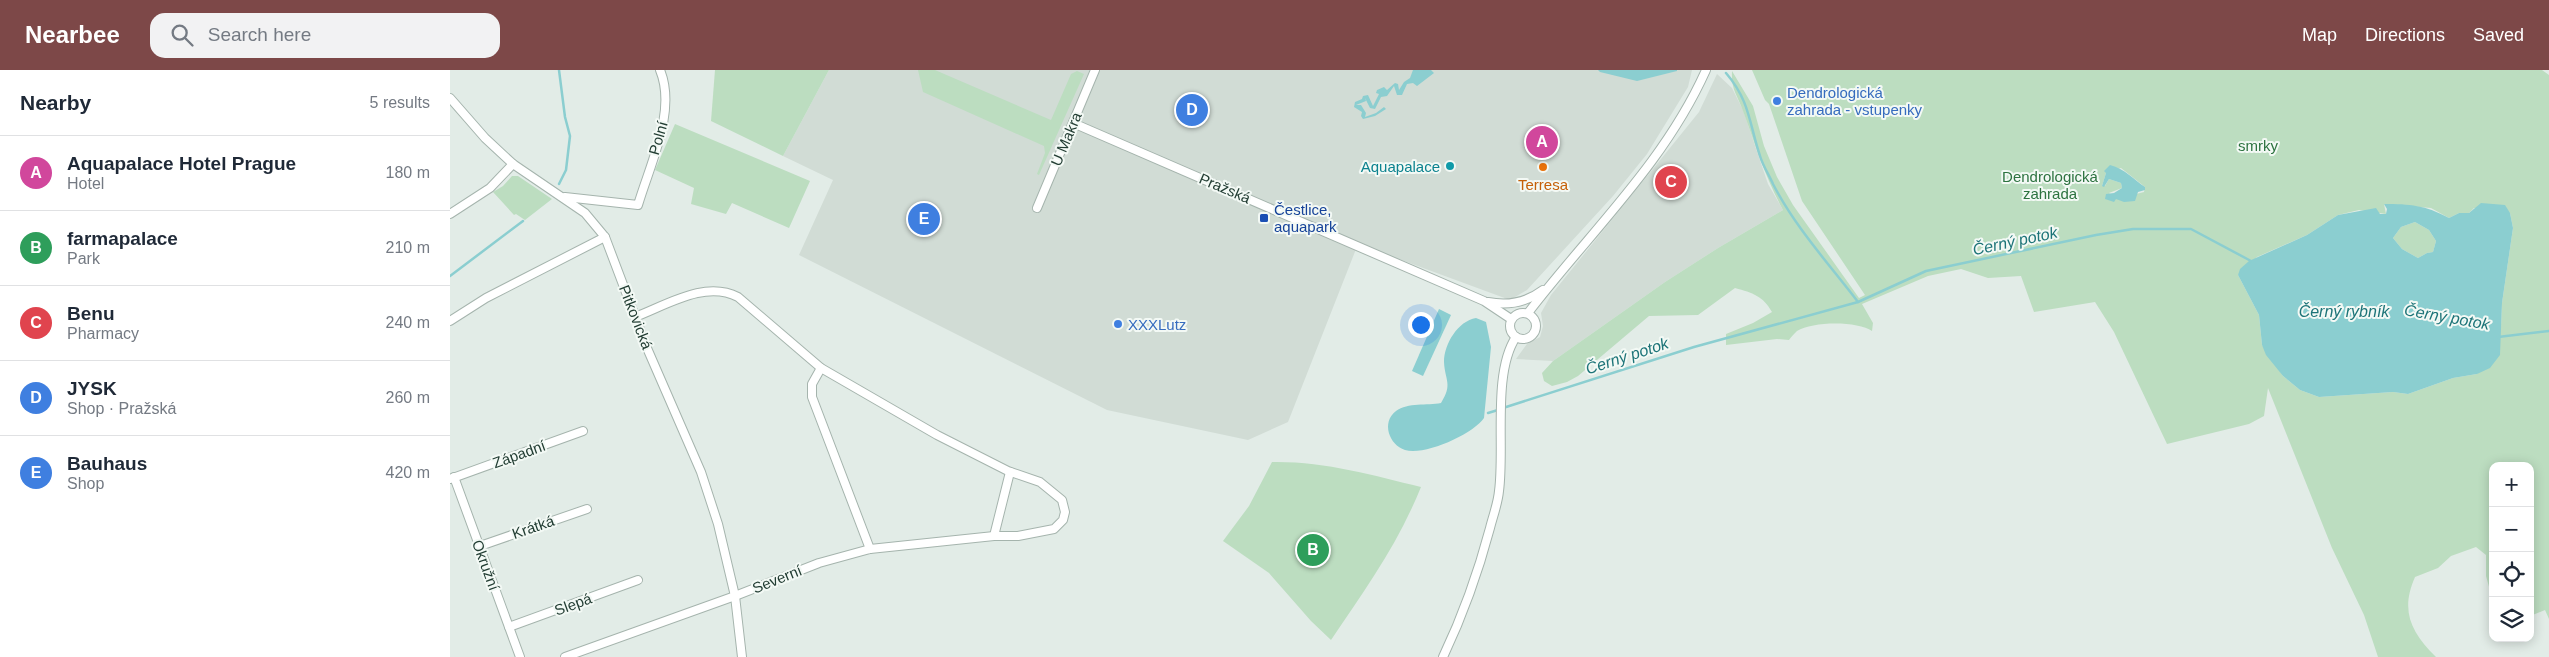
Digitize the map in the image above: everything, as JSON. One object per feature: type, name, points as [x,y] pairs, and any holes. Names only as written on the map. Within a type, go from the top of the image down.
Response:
[{"type":"street","name":"Polní","points":[[564,197],[638,205],[666,112],[666,85],[660,70]]},
{"type":"street","name":"U Makra","points":[[1037,208],[1096,70]]},
{"type":"street","points":[[1528,314],[1550,284],[1626,197],[1684,113],[1706,70]]},
{"type":"street","name":"Pitkovická","points":[[450,98],[485,138],[513,164],[585,213],[605,237],[635,317],[701,472],[718,524],[735,596],[742,657]]},
{"type":"street","name":"Pražská","points":[[1073,123],[1484,301],[1511,319]]},
{"type":"street","points":[[450,214],[490,188],[513,164]]},
{"type":"street","points":[[450,321],[486,298],[605,237]]},
{"type":"street","points":[[1484,301],[1503,304],[1520,302],[1537,295],[1550,284]]},
{"type":"street","points":[[635,317],[695,294],[716,290],[726,292],[738,298],[821,368],[937,435],[1010,472],[994,536]]},
{"type":"street","points":[[1521,313],[1528,314],[1535,320],[1535,332],[1526,339],[1516,337],[1509,328],[1511,319],[1521,313]]},
{"type":"street","points":[[1444,657],[1471,591],[1499,492],[1502,449],[1502,403],[1506,360],[1510,346],[1516,337]]},
{"type":"street","points":[[821,368],[812,384],[812,397],[870,549]]},
{"type":"street","name":"Západní","points":[[452,478],[583,431]]},
{"type":"street","name":"Severní","points":[[735,596],[819,563],[870,549],[994,536],[1018,536],[1054,529],[1063,520],[1065,512],[1062,500],[1040,482],[1010,472]]},
{"type":"street","name":"Okružní","points":[[452,478],[480,546],[520,657]]},
{"type":"street","name":"Krátká","points":[[480,546],[587,509]]},
{"type":"street","name":"Slepá","points":[[509,628],[638,580]]},
{"type":"street","points":[[565,657],[735,596]]},
{"type":"shaded area","points":[[829,70],[1692,70],[1688,87],[1647,154],[1613,196],[1527,290],[1510,300],[1358,244],[1288,422],[1248,440],[1107,410],[799,255],[833,180],[783,156]]},
{"type":"shaded area","points":[[1717,74],[1732,88],[1743,110],[1768,184],[1783,210],[1665,282],[1553,361],[1516,359],[1527,344],[1540,337],[1543,326],[1541,313],[1551,295],[1699,112]]},
{"type":"green space","points":[[715,70],[829,70],[783,156],[711,121]]},
{"type":"green space","points":[[918,70],[935,70],[1051,120],[1071,74],[1077,71],[1084,74],[1039,175],[1037,174],[1045,153],[1044,146],[923,92]]},
{"type":"green space","points":[[1752,70],[2542,70],[2549,75],[2549,619],[2545,610],[2534,614],[2534,462],[2489,462],[2489,587],[2486,576],[2486,555],[2476,547],[2451,556],[2438,568],[2415,577],[2408,600],[2410,620],[2420,639],[2436,657],[2378,657],[2364,615],[2332,548],[2268,388],[2264,416],[2249,424],[2167,444],[2114,332],[2095,302],[2034,312],[2021,276],[1988,278],[1961,269],[1928,276],[1862,304],[1873,323],[1872,331],[1857,325],[1824,324],[1814,325],[1797,331],[1789,340],[1777,339],[1726,345],[1726,334],[1753,323],[1772,312],[1765,302],[1757,296],[1735,288],[1698,315],[1649,316],[1578,376],[1567,382],[1552,386],[1544,381],[1542,373],[1553,361],[1665,282],[1783,210],[1766,173],[1735,92],[1732,83],[1732,71],[1753,106],[1764,146],[1777,177],[1793,205],[1859,298],[1865,295],[1802,201],[1769,104],[1765,100]],"holes":[[[2121,168],[2145,187],[2144,192],[2116,199],[2109,193],[2122,188],[2121,183],[2109,179],[2105,186],[2102,186],[2106,173]],[[2384,204],[2431,208],[2449,218],[2459,213],[2469,213],[2474,208],[2510,213],[2513,228],[2502,303],[2501,327],[2477,374],[2453,378],[2408,394],[2393,392],[2319,397],[2300,390],[2283,376],[2262,345],[2259,315],[2238,275],[2257,257],[2307,235],[2338,215],[2359,210],[2386,214]]]},
{"type":"green space","points":[[675,124],[810,181],[789,228],[732,203],[726,214],[691,204],[694,188],[655,170]]},
{"type":"green space","points":[[512,176],[518,176],[552,199],[525,220],[516,214],[514,215],[493,192],[503,186]]},
{"type":"green space","points":[[2415,222],[2429,230],[2436,241],[2433,252],[2418,258],[2402,249],[2393,238],[2401,227]]},
{"type":"green space","points":[[1272,462],[1329,466],[1421,487],[1391,548],[1331,640],[1311,621],[1269,573],[1223,541],[1249,506]]},
{"type":"water","points":[[1413,70],[1431,70],[1434,73],[1417,86],[1413,83],[1407,84],[1402,95],[1397,95],[1394,86],[1387,96],[1381,97],[1375,109],[1370,108],[1365,98],[1366,101],[1356,105],[1361,105],[1366,113],[1365,117],[1376,113],[1384,107],[1386,109],[1375,116],[1363,119],[1361,116],[1362,112],[1354,107],[1355,102],[1368,95],[1373,106],[1379,94],[1376,93],[1377,90],[1384,87],[1387,90],[1395,83],[1398,84],[1399,90],[1404,82],[1410,78]]},
{"type":"water","points":[[1598,70],[1677,70],[1677,71],[1637,81]]},
{"type":"water","points":[[2110,165],[2125,172],[2145,187],[2145,190],[2138,192],[2135,201],[2124,202],[2116,199],[2114,202],[2105,199],[2106,194],[2114,193],[2122,188],[2121,183],[2109,179],[2104,187],[2102,186],[2106,173],[2104,171]]},
{"type":"water","name":"Černý rybník","points":[[2481,203],[2505,205],[2510,213],[2513,228],[2502,303],[2500,355],[2490,368],[2477,374],[2453,378],[2408,394],[2393,392],[2319,397],[2300,390],[2283,376],[2266,355],[2262,345],[2259,315],[2238,275],[2240,269],[2249,261],[2307,235],[2338,215],[2376,208],[2380,214],[2386,214],[2387,209],[2384,204],[2417,206],[2432,210],[2449,218],[2459,213],[2469,213]],"holes":[[[2415,222],[2429,230],[2436,241],[2433,252],[2418,258],[2402,249],[2393,238],[2401,227]]]},
{"type":"water","points":[[1439,309],[1451,315],[1423,376],[1412,371]]},
{"type":"water","points":[[1476,318],[1486,322],[1491,347],[1484,418],[1470,431],[1436,447],[1414,451],[1399,447],[1389,433],[1388,427],[1391,416],[1406,406],[1441,403],[1447,391],[1444,362],[1446,348],[1458,328],[1469,320]]},
{"type":"waterway","points":[[559,70],[565,117],[570,136],[566,170],[559,184]]},
{"type":"waterway","points":[[1726,73],[1740,93],[1748,113],[1761,160],[1782,200],[1813,245],[1858,302]]},
{"type":"waterway","points":[[450,276],[523,221]]},
{"type":"waterway","name":"Černý potok","points":[[1503,408],[1694,347],[1858,302],[1926,271],[2096,235],[2133,229],[2191,229],[2251,261]]},
{"type":"waterway","name":"Černý potok","points":[[2498,337],[2549,331]]},
{"type":"waterway","name":"Černý potok","points":[[1488,413],[1498,410]]},
{"type":"place","name":"Dendrologická zahrada - vstupenky","points":[[1777,101]]},
{"type":"place","name":"JYSK","points":[[1192,110]]},
{"type":"place","name":"Aquapalace Hotel Prague","points":[[1542,142]]},
{"type":"place","name":"Aquapalace","points":[[1450,166]]},
{"type":"place","name":"Terresa","points":[[1543,167]]},
{"type":"place","name":"Benu","points":[[1671,182]]},
{"type":"place","name":"Čestlice, aquapark","points":[[1264,218]]},
{"type":"place","name":"Bauhaus","points":[[924,219]]},
{"type":"place","name":"XXXLutz","points":[[1118,324]]},
{"type":"place","name":"farmapalace","points":[[1313,550]]},
{"type":"park label","name":"smrky","points":[[2258,145]]},
{"type":"park label","name":"Dendrologická zahrada","points":[[2050,184]]}]
